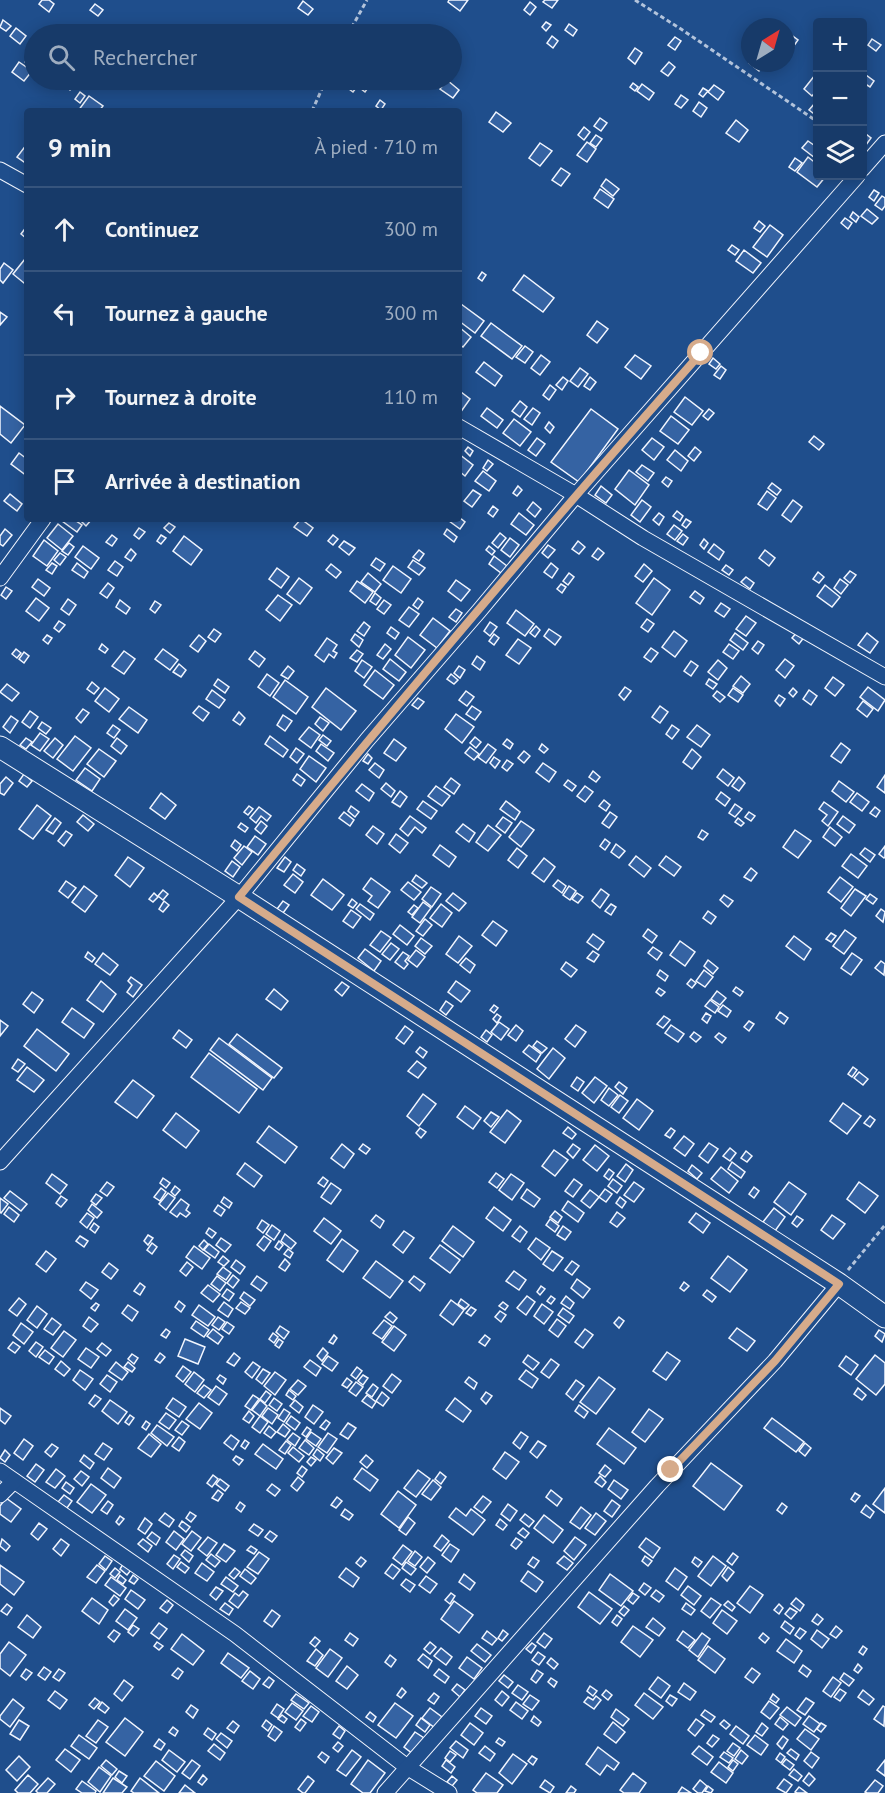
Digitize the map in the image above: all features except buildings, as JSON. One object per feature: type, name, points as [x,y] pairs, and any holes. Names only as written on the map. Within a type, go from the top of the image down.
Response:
[{"type":"street","points":[[867,163],[885,143]]},
{"type":"street","points":[[0,170],[24,183]]},
{"type":"street","points":[[0,1162],[239,897],[367,740],[576,495],[853,180]]},
{"type":"street","points":[[462,429],[576,495],[643,538],[885,677]]},
{"type":"street","points":[[0,578],[42,522]]},
{"type":"street","points":[[0,747],[239,897],[839,1284],[885,1317]]},
{"type":"street","points":[[385,1793],[657,1486],[775,1361],[839,1284]]},
{"type":"street","points":[[0,1471],[236,1634],[407,1767],[449,1793]]},
{"type":"street","points":[[0,1495],[14,1481]]},
{"type":"path","points":[[354,24],[367,0]]},
{"type":"path","points":[[635,0],[813,119]]},
{"type":"path","points":[[313,108],[321,90]]},
{"type":"path","points":[[839,1284],[885,1226]]},
{"type":"route","points":[[671,1470],[775,1361],[839,1284],[239,897],[457,634],[701,353]]}]
